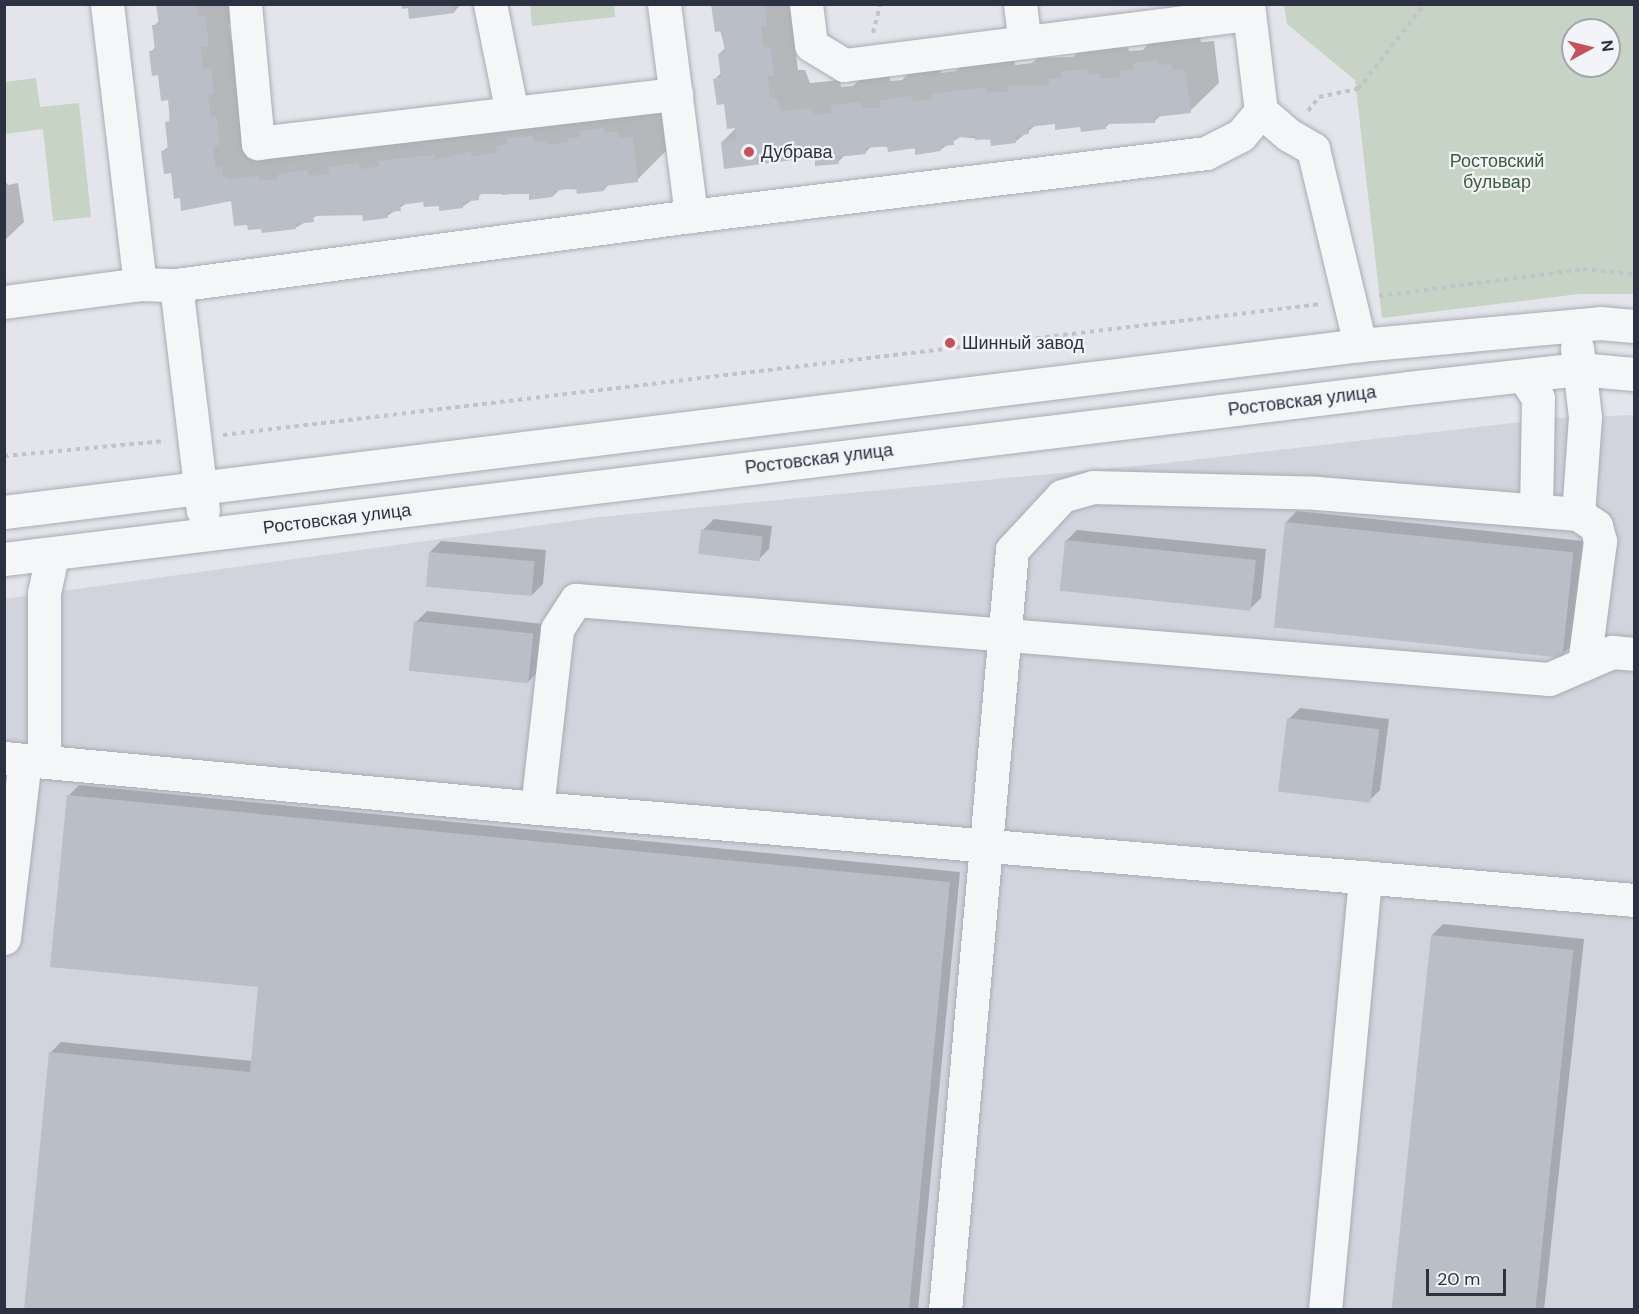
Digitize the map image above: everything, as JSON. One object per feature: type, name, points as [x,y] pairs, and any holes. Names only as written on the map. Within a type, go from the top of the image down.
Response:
[{"type":"street","points":[[107,4],[140,284]]},
{"type":"street","points":[[245,4],[258,142],[675,94]]},
{"type":"street","points":[[490,4],[513,113]]},
{"type":"street","points":[[664,4],[691,216]]},
{"type":"street","points":[[806,4],[811,45],[843,65],[1025,42],[1249,9],[1261,111],[1289,135],[1313,148],[1360,345]]},
{"type":"street","points":[[1020,4],[1025,42]]},
{"type":"street","points":[[4,302],[140,284],[176,285],[691,216],[1206,153],[1241,135],[1261,111]]},
{"type":"street","points":[[176,285],[206,536]]},
{"type":"street","points":[[1576,326],[1585,417],[1578,514]]},
{"type":"street","points":[[4,512],[1360,345],[1576,326],[1635,326]]},
{"type":"street","name":"Ростовская улица","points":[[4,560],[1029,432],[1579,369],[1635,374]]},
{"type":"street","points":[[1524,376],[1538,398],[1536,510]]},
{"type":"street","points":[[945,1310],[1007,635],[1012,550],[1062,496],[1093,487],[1317,493],[1578,514],[1596,526],[1600,541],[1584,664]]},
{"type":"street","points":[[4,938],[44,593],[52,554]]},
{"type":"street","points":[[537,808],[557,629],[576,600],[1549,679],[1612,652],[1635,654]]},
{"type":"street","points":[[24,760],[537,808],[1635,900]]},
{"type":"street","points":[[1325,1310],[1365,877]]},
{"type":"path","points":[[1289,135],[1319,97],[1358,88],[1425,4]]},
{"type":"path","points":[[4,456],[194,438],[1350,300],[1583,269],[1635,274]]},
{"type":"shaded area","points":[[1634,415],[1634,1309],[5,1309],[4,599],[600,517],[1166,463],[1556,418]]},
{"type":"green space","points":[[530,5],[614,5],[615,17],[532,26]]},
{"type":"green space","name":"Ростовский бульвар","points":[[1284,5],[1634,5],[1634,294],[1579,294],[1382,318],[1355,80],[1287,24]]},
{"type":"green space","points":[[36,78],[40,107],[79,103],[91,217],[53,221],[43,129],[5,134],[5,82]]},
{"type":"building","points":[[156,4],[197,4],[199,17],[205,16],[209,46],[201,47],[203,69],[211,68],[214,94],[208,95],[211,117],[217,117],[220,145],[213,146],[215,167],[222,166],[223,176],[229,179],[259,176],[259,181],[278,179],[278,174],[308,170],[309,176],[330,174],[329,167],[359,163],[359,169],[379,166],[378,161],[434,155],[434,159],[445,158],[471,151],[471,156],[497,153],[496,146],[507,145],[507,138],[533,136],[534,142],[547,141],[547,145],[568,142],[568,138],[580,137],[580,131],[604,128],[605,133],[618,132],[618,138],[633,137],[638,182],[604,186],[604,191],[577,194],[576,188],[553,191],[553,197],[529,200],[529,194],[479,194],[479,200],[462,202],[463,208],[439,211],[439,206],[424,207],[423,202],[400,205],[401,211],[387,212],[388,218],[363,221],[362,215],[313,216],[314,222],[295,224],[296,229],[262,233],[261,229],[248,230],[247,225],[234,226],[231,201],[181,211],[180,198],[174,199],[171,173],[164,174],[161,151],[168,150],[165,122],[170,121],[168,100],[161,101],[158,75],[152,76],[149,51],[155,50],[152,25],[159,25]]},
{"type":"building","points":[[402,4],[453,4],[454,13],[409,19],[408,8],[402,9]]},
{"type":"building","points":[[711,4],[765,4],[767,26],[761,27],[763,47],[771,47],[774,76],[768,76],[770,98],[776,98],[782,111],[812,108],[813,115],[832,113],[831,105],[861,102],[862,109],[881,107],[880,100],[912,96],[912,101],[932,99],[931,94],[986,87],[987,93],[1008,91],[1007,86],[1050,85],[1049,79],[1061,78],[1061,72],[1087,69],[1087,75],[1100,74],[1100,79],[1121,77],[1120,71],[1134,69],[1133,63],[1158,60],[1159,65],[1171,64],[1172,70],[1185,69],[1191,113],[1155,117],[1155,123],[1105,124],[1106,129],[1081,132],[1080,127],[1055,130],[1055,124],[1028,127],[1029,134],[1015,136],[1016,143],[991,146],[990,139],[975,140],[975,136],[953,138],[954,145],[940,146],[941,151],[915,155],[915,148],[888,152],[887,146],[865,148],[866,154],[838,157],[839,164],[815,166],[815,160],[801,159],[724,169],[721,142],[736,140],[735,128],[727,129],[724,104],[717,105],[713,79],[721,78],[718,54],[725,53],[722,31],[715,32]]},
{"type":"building","points":[[1285,522],[1573,552],[1562,658],[1274,627]]},
{"type":"building","points":[[701,529],[763,537],[759,561],[698,554]]},
{"type":"building","points":[[1065,540],[1256,560],[1251,611],[1060,591]]},
{"type":"building","points":[[429,552],[535,561],[532,596],[426,587]]},
{"type":"building","points":[[414,621],[533,634],[528,683],[409,671]]},
{"type":"building","points":[[1287,718],[1379,729],[1370,803],[1278,791]]},
{"type":"building","points":[[67,795],[950,882],[909,1310],[24,1310],[49,1052],[250,1072],[258,987],[50,967]]},
{"type":"building","points":[[1431,935],[1573,950],[1535,1310],[1392,1310]]},
{"type":"place","name":"Дубрава","points":[[749,152]]},
{"type":"place","name":"Шинный завод","points":[[950,343]]}]
